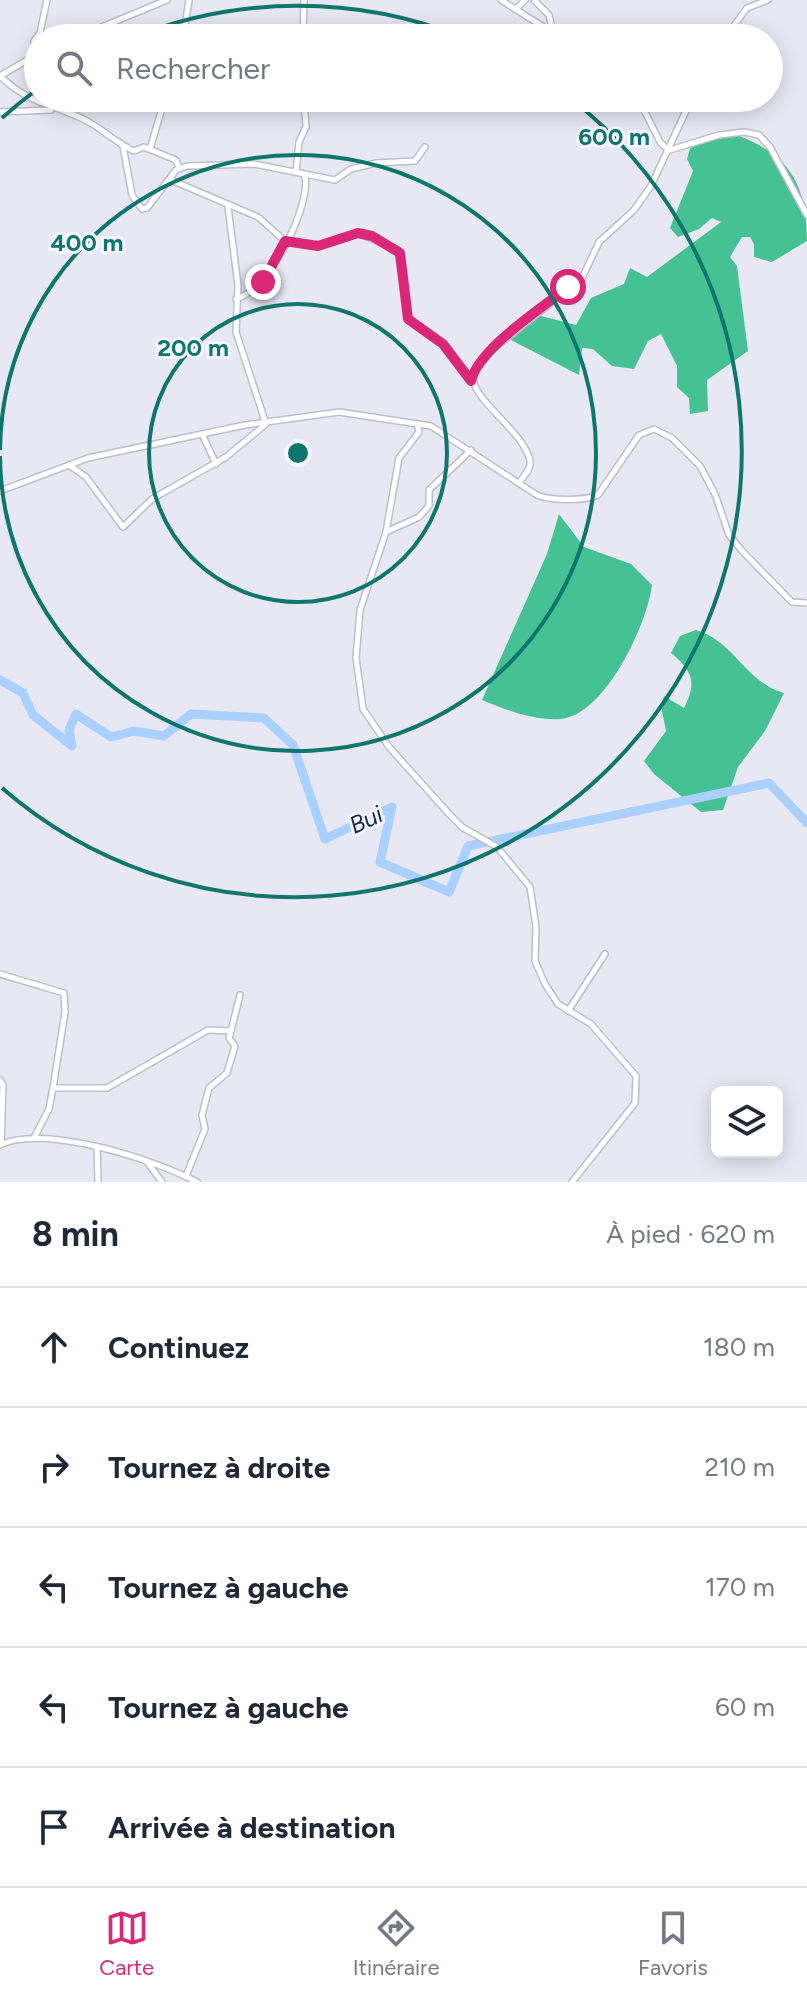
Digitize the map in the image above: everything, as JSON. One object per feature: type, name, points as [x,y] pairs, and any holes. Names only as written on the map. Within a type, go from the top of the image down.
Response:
[{"type":"street","points":[[42,24],[47,0]]},
{"type":"street","points":[[109,24],[167,0]]},
{"type":"street","points":[[185,24],[189,0]]},
{"type":"street","points":[[303,24],[304,0]]},
{"type":"street","points":[[501,0],[539,24]]},
{"type":"street","points":[[516,9],[525,0]]},
{"type":"street","points":[[534,0],[549,15],[551,24]]},
{"type":"street","points":[[735,24],[747,8],[768,0]]},
{"type":"street","points":[[24,62],[0,76],[24,95]]},
{"type":"street","points":[[0,112],[24,111]]},
{"type":"street","points":[[68,112],[134,151],[144,147],[177,160],[179,168],[171,180],[142,209],[132,195],[123,146]]},
{"type":"street","points":[[150,149],[161,112]]},
{"type":"street","points":[[296,172],[299,142],[306,127],[305,112]]},
{"type":"street","points":[[646,112],[668,150]]},
{"type":"street","points":[[471,381],[473,372],[493,349],[582,278],[599,242],[642,199],[686,112]]},
{"type":"street","points":[[668,150],[719,135],[744,132],[759,135],[770,147],[807,215]]},
{"type":"street","points":[[179,168],[224,162],[335,180],[351,169],[376,163],[415,161],[425,147]]},
{"type":"street","points":[[236,299],[252,293],[263,282],[308,194],[305,176]]},
{"type":"street","points":[[171,180],[228,207],[258,217],[285,241],[318,246],[358,233],[398,250],[408,319],[443,344],[513,431],[529,458],[529,468],[519,483]]},
{"type":"street","points":[[228,207],[238,285],[236,332],[266,424]]},
{"type":"street","points":[[0,491],[68,464],[245,425],[339,412],[431,426],[546,498],[595,497],[639,435],[647,430],[660,431],[700,466],[715,494],[729,535],[743,552],[792,602],[807,603]]},
{"type":"street","points":[[68,464],[86,477],[123,527],[152,499],[216,464],[266,424]]},
{"type":"street","points":[[417,424],[419,432],[411,445],[403,449],[395,470],[386,532],[373,564],[357,631],[358,685],[363,709],[389,747],[462,827],[497,847],[530,887],[536,927],[535,961],[552,995],[568,1011],[591,1024],[633,1070],[638,1087],[635,1103],[572,1182]]},
{"type":"street","points":[[203,435],[216,464]]},
{"type":"street","points":[[386,532],[419,517],[429,506],[429,490],[471,450]]},
{"type":"street","points":[[568,1011],[605,954]]},
{"type":"street","points":[[0,974],[64,993],[63,1024],[49,1109],[35,1136]]},
{"type":"street","points":[[186,1176],[205,1129],[202,1115],[209,1088],[228,1071],[235,1046],[229,1038],[240,995]]},
{"type":"street","points":[[53,1088],[107,1088],[208,1030],[231,1031]]},
{"type":"street","points":[[0,1080],[0,1145],[35,1136],[97,1147],[147,1161],[162,1182]]},
{"type":"street","points":[[97,1147],[98,1182]]},
{"type":"street","points":[[139,1158],[197,1182]]},
{"type":"green space","points":[[728,132],[765,148],[789,171],[803,201],[807,241],[772,262],[754,257],[754,244],[750,237],[742,237],[730,257],[737,266],[748,351],[707,380],[708,411],[690,414],[689,398],[677,387],[677,366],[661,334],[648,341],[634,369],[612,366],[593,349],[582,348],[579,375],[501,335],[537,315],[576,325],[591,298],[624,284],[630,268],[647,277],[721,222],[712,218],[699,229],[678,237],[670,228],[693,171],[687,159],[691,145],[709,134]]},
{"type":"green space","points":[[559,514],[584,547],[631,564],[652,585],[633,643],[608,685],[578,713],[551,719],[521,714],[482,700],[547,554]]},
{"type":"green space","points":[[696,630],[720,643],[771,688],[784,693],[765,731],[738,767],[723,810],[701,812],[654,774],[644,761],[666,731],[661,706],[664,696],[684,708],[688,699],[691,678],[671,653],[680,636]]},
{"type":"waterway","name":"Bui","points":[[0,680],[23,693],[33,715],[72,746],[69,730],[76,714],[111,737],[134,731],[164,736],[191,714],[264,718],[293,745],[325,839],[392,807],[380,862],[449,892],[468,846],[769,783],[807,823]]},
{"type":"route","points":[[263,282],[285,241],[318,246],[336,242],[352,233],[372,236],[400,253],[408,319],[443,344],[471,381],[473,372],[493,349],[568,287]]}]
